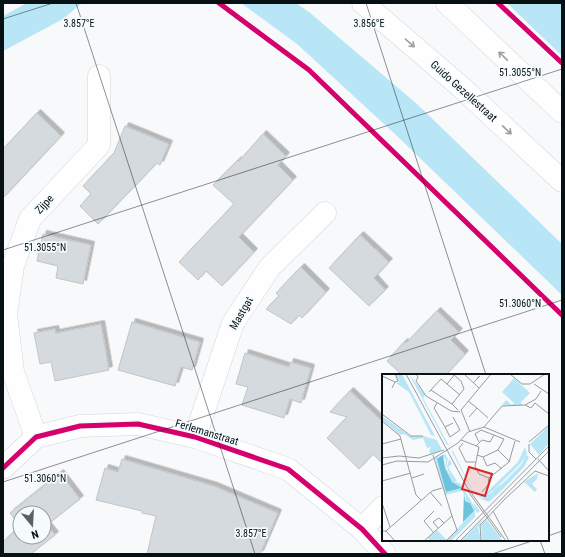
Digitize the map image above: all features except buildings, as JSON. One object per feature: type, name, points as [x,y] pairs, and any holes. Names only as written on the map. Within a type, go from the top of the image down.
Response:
[{"type":"street","name":"Guido Gezellestraat","points":[[363,3],[461,87],[562,181]]},
{"type":"street","points":[[447,3],[562,112]]},
{"type":"street","name":"Zijpe","points":[[36,437],[13,372],[6,314],[13,266],[30,219],[99,145],[99,76]]},
{"type":"street","name":"Mastgat","points":[[195,437],[233,323],[270,267],[325,213]]},
{"type":"street","name":"Ferlemanstraat","points":[[3,468],[36,437],[80,426],[138,424],[195,437],[288,468],[362,529],[385,554]]},
{"type":"street","points":[[362,529],[382,508]]},
{"type":"shaded area","points":[[27,3],[82,3],[63,19],[3,51],[3,16]]},
{"type":"shaded area","points":[[241,3],[296,3],[309,12],[417,104],[562,244],[562,295],[396,135],[297,44]]},
{"type":"shaded area","points":[[507,3],[562,3],[562,56]]},
{"type":"cycle path","points":[[219,3],[309,70],[562,315]]},
{"type":"cycle path","points":[[498,3],[562,63]]},
{"type":"cycle path","points":[[3,468],[36,437],[80,426],[138,424],[195,437],[288,469],[362,529],[385,554]]}]
